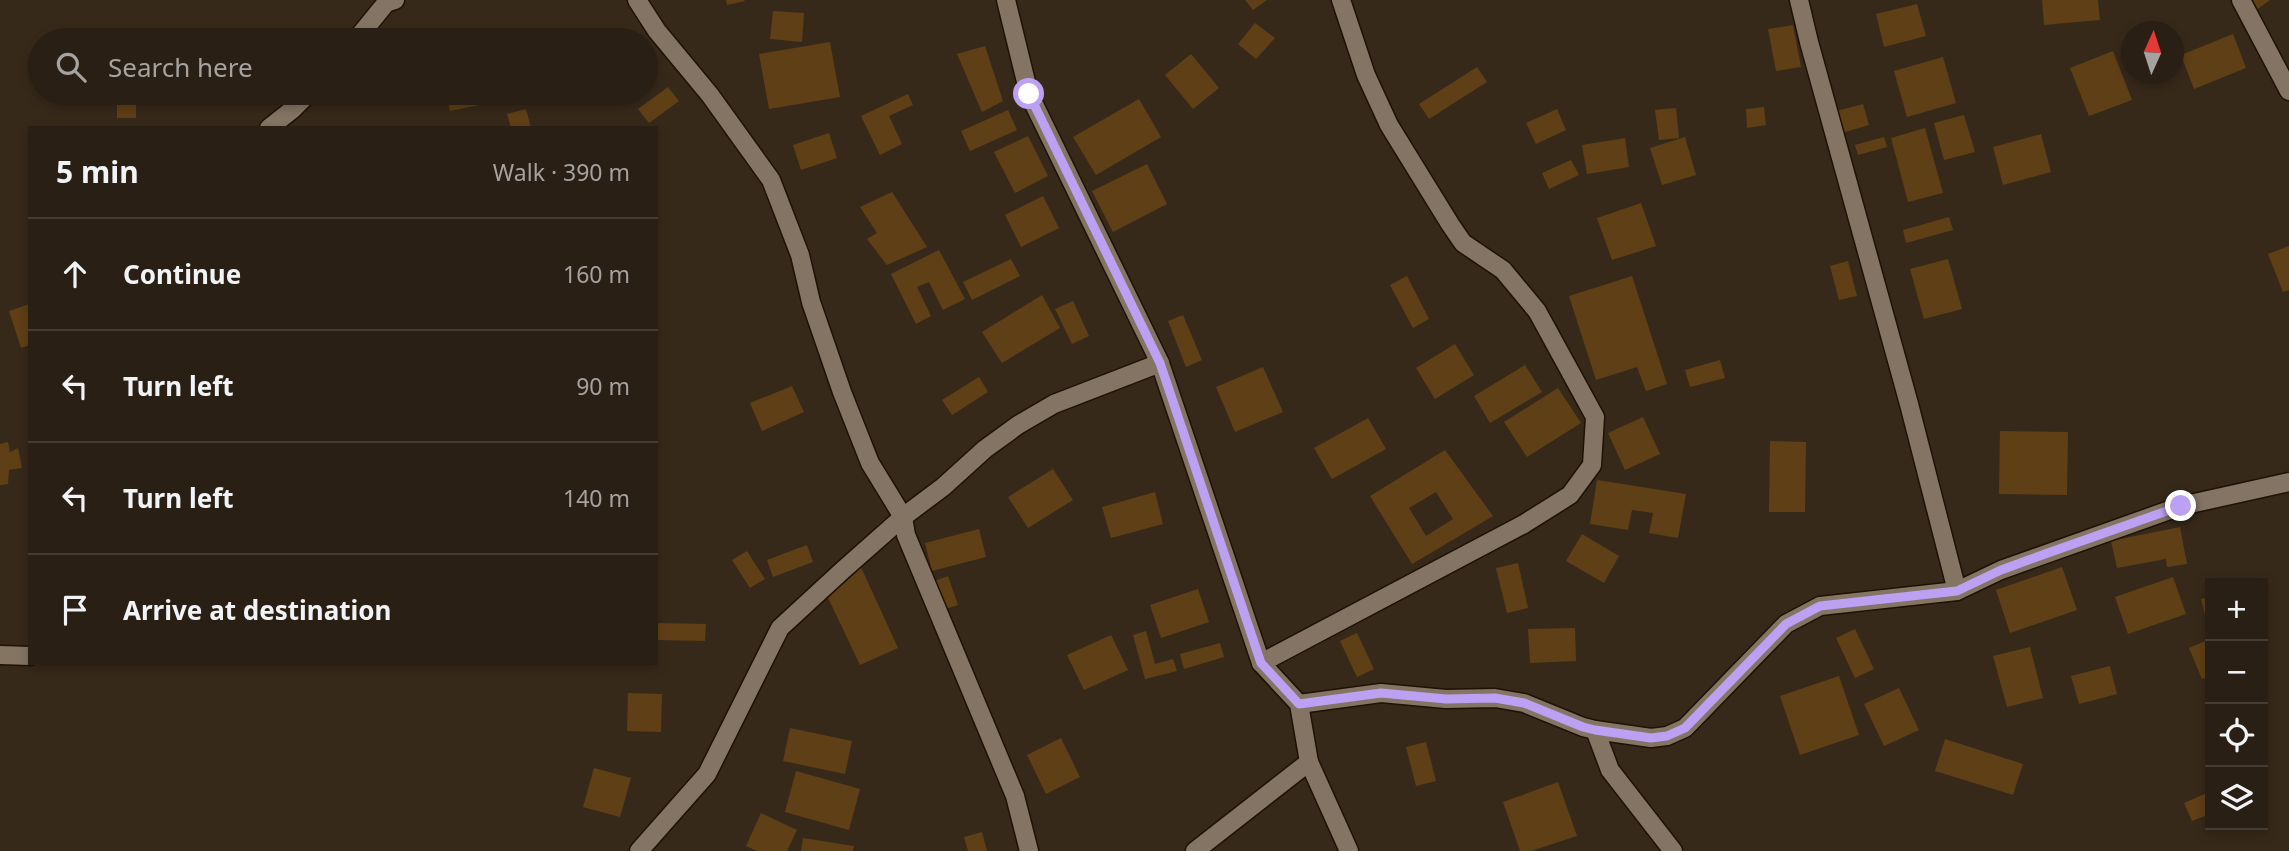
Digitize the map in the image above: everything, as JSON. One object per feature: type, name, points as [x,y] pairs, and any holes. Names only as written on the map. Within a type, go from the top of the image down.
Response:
[{"type":"street","points":[[366,28],[386,3],[395,0]]},
{"type":"street","points":[[638,0],[655,28]]},
{"type":"street","points":[[1006,0],[1029,94],[1160,363],[1261,663],[1299,704],[1308,762],[1349,851]]},
{"type":"street","points":[[1261,663],[1524,524],[1570,495],[1592,465],[1595,417],[1537,311],[1503,270],[1463,243],[1389,125],[1366,75],[1341,0]]},
{"type":"street","points":[[1800,0],[1957,591]]},
{"type":"street","points":[[2241,0],[2289,91]]},
{"type":"street","points":[[658,32],[710,95],[771,180],[800,255],[811,302],[825,344],[870,463],[903,517],[906,535],[1015,796],[1029,851]]},
{"type":"street","points":[[272,126],[297,105]]},
{"type":"street","points":[[639,851],[707,774],[780,628],[903,517],[1018,425],[1054,404],[1160,363]]},
{"type":"street","points":[[1299,704],[1381,693],[1446,699],[1495,698],[1524,703],[1595,730],[1651,738],[1667,736],[1682,729],[1721,693],[1786,624],[1820,606],[1957,591],[2001,570],[2181,506],[2289,482]]},
{"type":"street","points":[[0,656],[28,656]]},
{"type":"street","points":[[1595,730],[1610,771],[1673,851]]},
{"type":"street","points":[[1195,851],[1308,762]]},
{"type":"building","points":[[726,0],[744,0],[745,1],[727,5]]},
{"type":"building","points":[[1245,0],[1267,0],[1253,10]]},
{"type":"building","points":[[2042,0],[2098,0],[2100,20],[2044,25]]},
{"type":"building","points":[[2248,0],[2270,0],[2256,10]]},
{"type":"building","points":[[1917,4],[1926,36],[1884,47],[1876,14]]},
{"type":"building","points":[[773,11],[804,13],[802,42],[770,39]]},
{"type":"building","points":[[1255,23],[1275,38],[1256,59],[1238,44]]},
{"type":"building","points":[[1793,25],[1801,67],[1776,71],[1768,29]]},
{"type":"building","points":[[2233,34],[2246,68],[2194,89],[2184,63],[2184,54]]},
{"type":"building","points":[[830,42],[840,97],[769,109],[759,54]]},
{"type":"building","points":[[985,46],[1003,101],[982,112],[957,54]]},
{"type":"building","points":[[2113,51],[2121,72],[2121,84],[2126,84],[2132,100],[2089,116],[2070,68]]},
{"type":"building","points":[[1191,54],[1219,88],[1193,109],[1165,75]]},
{"type":"building","points":[[1943,57],[1956,103],[1907,117],[1894,71]]},
{"type":"building","points":[[1477,67],[1487,82],[1429,119],[1419,104]]},
{"type":"building","points":[[668,87],[679,101],[649,123],[638,109],[643,105],[658,105],[658,94]]},
{"type":"building","points":[[908,94],[913,105],[889,116],[902,144],[880,155],[861,116]]},
{"type":"building","points":[[1139,99],[1161,137],[1096,175],[1073,137]]},
{"type":"building","points":[[1863,104],[1869,125],[1842,133],[1837,111]]},
{"type":"building","points":[[117,105],[136,105],[136,118],[117,118]]},
{"type":"building","points":[[449,105],[479,105],[450,111]]},
{"type":"building","points":[[1764,107],[1766,125],[1747,128],[1746,109]]},
{"type":"building","points":[[1676,108],[1679,138],[1659,140],[1655,110]]},
{"type":"building","points":[[526,109],[530,126],[510,126],[507,114]]},
{"type":"building","points":[[1557,109],[1566,130],[1536,144],[1526,123]]},
{"type":"building","points":[[1008,110],[1017,130],[970,151],[961,131]]},
{"type":"building","points":[[1964,115],[1975,152],[1944,160],[1934,123]]},
{"type":"building","points":[[1925,128],[1943,193],[1908,202],[1891,138]]},
{"type":"building","points":[[829,133],[837,158],[801,170],[793,145]]},
{"type":"building","points":[[2041,134],[2051,172],[2003,185],[1993,147]]},
{"type":"building","points":[[1028,136],[1048,176],[1015,193],[994,152]]},
{"type":"building","points":[[1685,137],[1696,175],[1662,185],[1650,148]]},
{"type":"building","points":[[1884,137],[1887,147],[1858,155],[1855,145]]},
{"type":"building","points":[[1625,138],[1629,167],[1587,174],[1582,145]]},
{"type":"building","points":[[1571,160],[1579,175],[1549,189],[1542,173]]},
{"type":"building","points":[[1147,164],[1167,204],[1113,232],[1092,191]]},
{"type":"building","points":[[892,192],[927,247],[887,265],[867,239],[877,233],[860,207]]},
{"type":"building","points":[[1043,196],[1059,228],[1021,247],[1005,215]]},
{"type":"building","points":[[1641,203],[1656,246],[1612,260],[1597,218]]},
{"type":"building","points":[[1949,217],[1953,230],[1906,243],[1903,230]]},
{"type":"building","points":[[2289,246],[2289,290],[2283,292],[2268,254]]},
{"type":"building","points":[[939,250],[965,299],[943,310],[929,282],[917,287],[931,316],[916,324],[891,274]]},
{"type":"building","points":[[1011,259],[1020,276],[972,300],[963,282]]},
{"type":"building","points":[[1948,259],[1962,309],[1924,319],[1910,269]]},
{"type":"building","points":[[1848,261],[1857,296],[1839,300],[1830,266]]},
{"type":"building","points":[[1407,276],[1429,319],[1413,328],[1390,285]]},
{"type":"building","points":[[1632,276],[1667,384],[1646,391],[1637,367],[1596,380],[1569,296]]},
{"type":"building","points":[[1042,295],[1060,328],[1002,363],[982,332]]},
{"type":"building","points":[[1073,301],[1089,336],[1072,344],[1055,309]]},
{"type":"building","points":[[28,305],[28,346],[21,348],[9,311]]},
{"type":"building","points":[[1183,315],[1202,360],[1186,367],[1168,321]]},
{"type":"building","points":[[1455,344],[1474,375],[1435,399],[1416,368]]},
{"type":"building","points":[[1720,360],[1725,378],[1690,387],[1685,370]]},
{"type":"building","points":[[1525,365],[1542,392],[1490,423],[1474,396]]},
{"type":"building","points":[[1263,367],[1283,412],[1235,432],[1216,387]]},
{"type":"building","points":[[979,377],[988,392],[952,415],[942,400]]},
{"type":"building","points":[[792,386],[804,412],[762,431],[750,403]]},
{"type":"building","points":[[1558,388],[1581,423],[1527,457],[1504,422]]},
{"type":"building","points":[[1643,417],[1660,454],[1625,470],[1608,433]]},
{"type":"building","points":[[1368,418],[1386,449],[1332,479],[1314,448]]},
{"type":"building","points":[[2000,431],[2068,432],[2067,495],[1999,494]]},
{"type":"building","points":[[1770,441],[1806,442],[1805,512],[1769,512]]},
{"type":"building","points":[[8,442],[10,452],[18,448],[22,468],[9,470],[8,484],[0,485],[0,444]]},
{"type":"building","points":[[1445,450],[1493,516],[1412,564],[1370,496]],"holes":[[[1436,492],[1453,519],[1426,536],[1409,508]]]},
{"type":"building","points":[[1053,469],[1073,500],[1028,528],[1008,497]]},
{"type":"building","points":[[1597,480],[1686,494],[1678,538],[1649,533],[1653,513],[1632,510],[1628,530],[1590,524]]},
{"type":"building","points":[[1155,492],[1163,524],[1111,538],[1102,507]]},
{"type":"building","points":[[2180,527],[2187,564],[2167,567],[2166,559],[2117,568],[2111,541]]},
{"type":"building","points":[[979,529],[986,557],[932,571],[925,543]]},
{"type":"building","points":[[1582,534],[1619,556],[1604,583],[1566,561]]},
{"type":"building","points":[[807,545],[813,562],[773,577],[767,560]]},
{"type":"building","points":[[747,551],[765,579],[750,588],[732,560]]},
{"type":"building","points":[[1518,563],[1528,608],[1507,613],[1496,568]]},
{"type":"building","points":[[860,565],[898,648],[860,665],[821,583]]},
{"type":"building","points":[[2062,567],[2077,610],[2010,633],[1996,590]]},
{"type":"building","points":[[948,576],[958,605],[939,611],[929,583]]},
{"type":"building","points":[[2173,577],[2186,614],[2128,634],[2115,597]]},
{"type":"building","points":[[1198,589],[1209,622],[1161,638],[1150,605]]},
{"type":"building","points":[[2205,598],[2205,614],[2201,599]]},
{"type":"building","points":[[658,623],[706,624],[705,641],[658,640]]},
{"type":"building","points":[[1575,628],[1576,661],[1530,663],[1528,629]]},
{"type":"building","points":[[1855,629],[1874,669],[1855,678],[1836,638]]},
{"type":"building","points":[[1146,631],[1155,664],[1173,659],[1177,671],[1145,679],[1133,635]]},
{"type":"building","points":[[1357,633],[1374,669],[1357,677],[1340,641]]},
{"type":"building","points":[[1111,635],[1128,670],[1084,690],[1067,655]]},
{"type":"building","points":[[2205,641],[2205,678],[2202,679],[2189,648]]},
{"type":"building","points":[[1220,643],[1224,657],[1184,669],[1180,654]]},
{"type":"building","points":[[2030,647],[2043,698],[2007,707],[1993,656]]},
{"type":"building","points":[[2110,666],[2117,694],[2079,704],[2071,676]]},
{"type":"building","points":[[1839,676],[1859,735],[1800,755],[1780,696]]},
{"type":"building","points":[[1899,688],[1919,730],[1884,746],[1864,704]]},
{"type":"building","points":[[628,693],[662,694],[661,732],[627,731]]},
{"type":"building","points":[[790,728],[852,741],[845,774],[783,761]]},
{"type":"building","points":[[1061,738],[1080,777],[1046,794],[1027,755]]},
{"type":"building","points":[[1945,739],[2023,764],[2013,795],[1935,771]]},
{"type":"building","points":[[1426,742],[1436,781],[1416,786],[1406,747]]},
{"type":"building","points":[[594,768],[631,778],[620,817],[583,807]]},
{"type":"building","points":[[796,771],[860,789],[849,830],[785,812]]},
{"type":"building","points":[[1558,782],[1577,836],[1531,851],[1520,851],[1503,802]]},
{"type":"building","points":[[2205,794],[2205,816],[2192,821],[2184,803]]},
{"type":"building","points":[[761,813],[797,830],[787,851],[757,851],[746,846]]},
{"type":"building","points":[[982,832],[987,851],[968,851],[964,837]]},
{"type":"building","points":[[803,838],[854,846],[853,851],[801,851]]},
{"type":"route","points":[[1029,94],[1160,363],[1261,663],[1299,704],[1381,693],[1446,699],[1495,698],[1524,703],[1583,727],[1651,738],[1667,736],[1685,728],[1786,624],[1803,613],[1820,606],[1957,591],[2001,570],[2181,506]]}]
